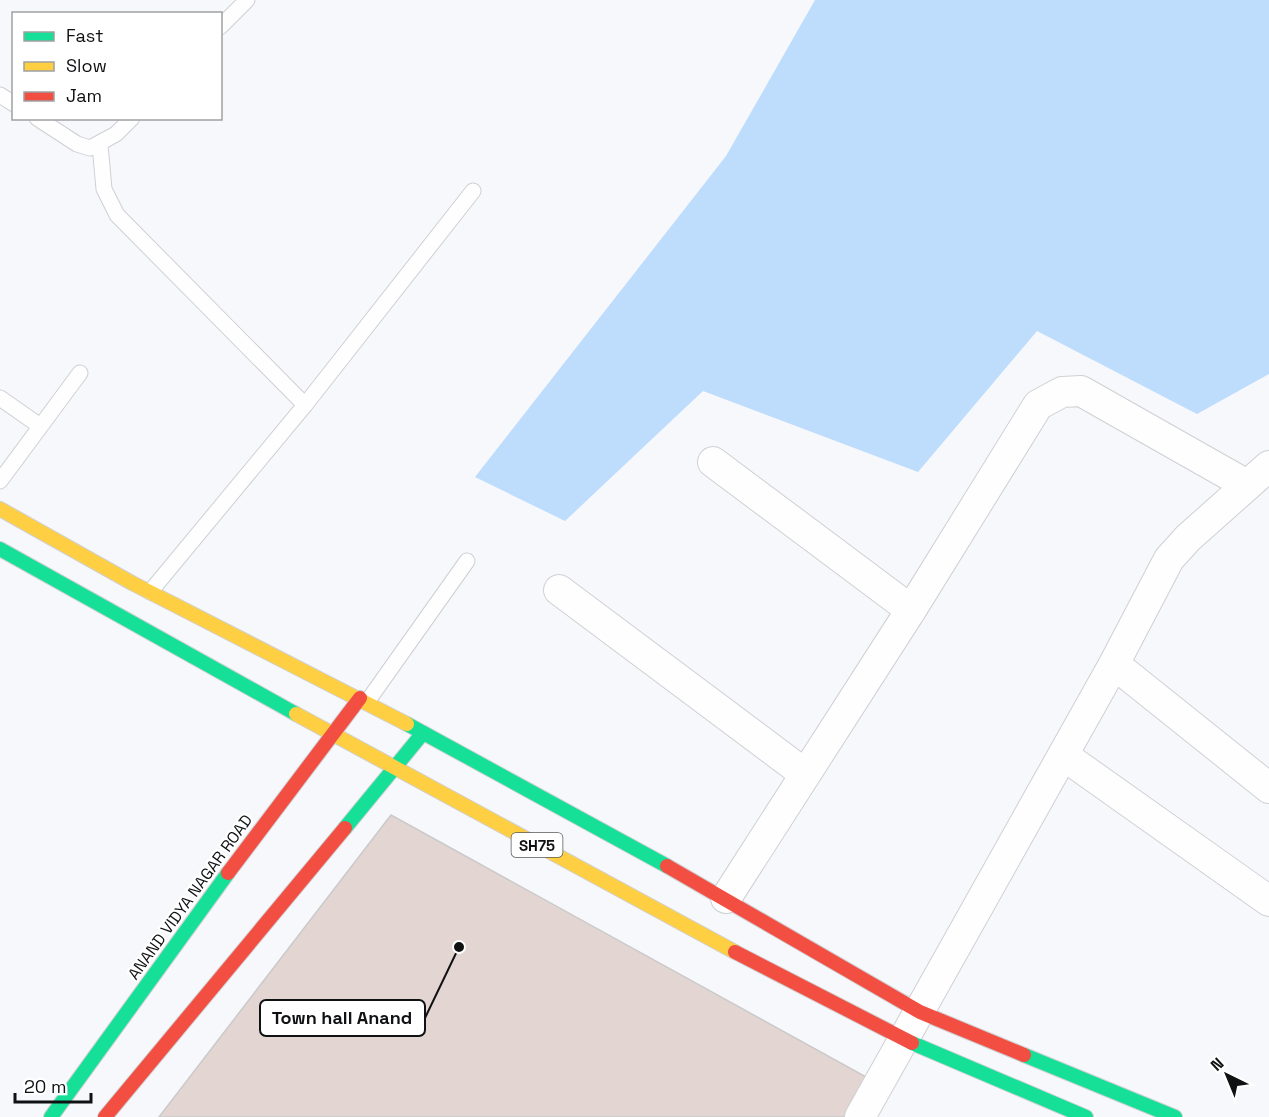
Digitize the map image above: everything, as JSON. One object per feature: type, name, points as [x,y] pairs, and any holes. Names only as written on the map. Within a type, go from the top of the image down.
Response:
[{"type":"main road","name":"SH75","points":[[0,509],[150,592],[363,700],[726,898],[920,1012],[1175,1117]]},
{"type":"main road","name":"SH75","points":[[0,549],[393,768],[904,1040],[1086,1117]]},
{"type":"main road","name":"ANAND VIDYA NAGAR ROAD","points":[[51,1117],[179,938],[332,733],[363,700]]},
{"type":"main road","points":[[105,1117],[423,733]]},
{"type":"street","points":[[726,898],[911,610],[1038,405],[1062,392],[1081,391],[1247,485]]},
{"type":"street","points":[[713,462],[911,610]]},
{"type":"street","points":[[860,1117],[1114,664],[1169,559],[1269,466]]},
{"type":"street","points":[[559,590],[805,774]]},
{"type":"street","points":[[1114,664],[1269,788]]},
{"type":"street","points":[[1063,755],[1269,901]]},
{"type":"lane","points":[[222,25],[247,0]]},
{"type":"lane","points":[[40,120],[77,144],[90,148],[100,145],[116,134],[130,120]]},
{"type":"lane","points":[[100,145],[104,189],[117,214],[304,405]]},
{"type":"lane","points":[[150,592],[304,405],[473,191]]},
{"type":"lane","points":[[0,481],[80,373]]},
{"type":"lane","points":[[0,398],[40,426]]},
{"type":"lane","points":[[363,700],[467,561]]},
{"type":"water","points":[[815,0],[1269,0],[1269,374],[1197,414],[1037,331],[918,472],[703,391],[565,521],[475,477],[726,156]]},
{"type":"building","points":[[391,815],[868,1078],[845,1117],[159,1117]]},
{"type":"traffic: fast","points":[[0,549],[296,714]]},
{"type":"traffic: fast","points":[[407,724],[667,866]]},
{"type":"traffic: fast","points":[[345,828],[423,733]]},
{"type":"traffic: fast","points":[[51,1117],[228,873]]},
{"type":"traffic: fast","points":[[912,1043],[1086,1117]]},
{"type":"traffic: fast","points":[[1024,1055],[1175,1117]]},
{"type":"traffic: slow","points":[[0,509],[132,583],[407,724]]},
{"type":"traffic: slow","points":[[296,714],[735,952]]},
{"type":"traffic: jam","points":[[228,873],[360,698]]},
{"type":"traffic: jam","points":[[105,1117],[345,828]]},
{"type":"traffic: jam","points":[[667,866],[920,1012],[1024,1055]]},
{"type":"traffic: jam","points":[[735,952],[912,1043]]},
{"type":"place","name":"Town hall Anand","points":[[459,947]]}]
